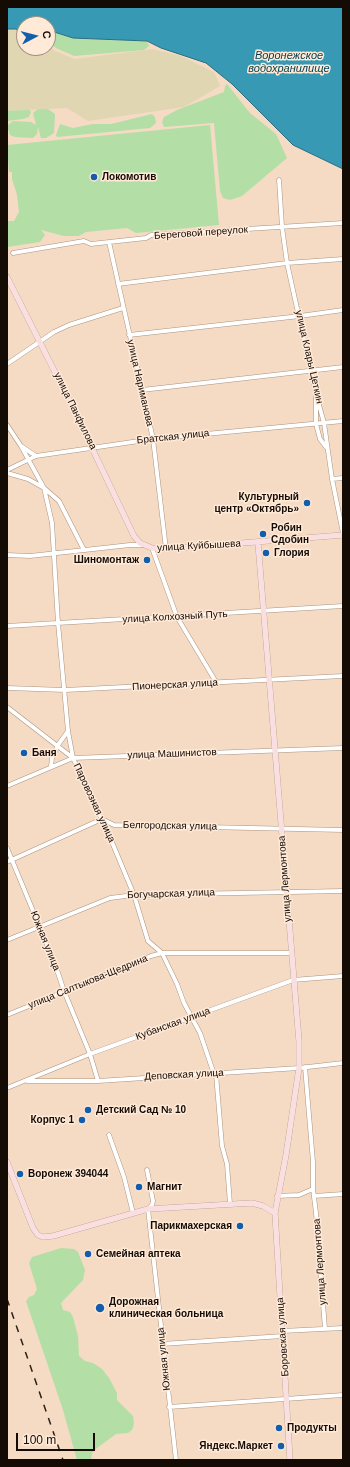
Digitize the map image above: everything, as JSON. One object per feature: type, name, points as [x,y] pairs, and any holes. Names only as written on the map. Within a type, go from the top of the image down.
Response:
[{"type":"street","name":"улица Клары Цеткин","points":[[279,180],[282,227],[287,264],[300,316],[316,394],[324,423],[332,479],[343,534]]},
{"type":"street","name":"Береговой переулок","points":[[13,253],[84,241],[91,244],[146,238],[151,235],[343,224]]},
{"type":"street","name":"улица Нариманова","points":[[109,242],[153,439],[166,549]]},
{"type":"street","points":[[118,284],[287,264],[343,259]]},
{"type":"street","name":"улица Панфилова","points":[[7,277],[93,448],[134,536],[143,545]]},
{"type":"street","points":[[7,364],[69,325],[123,308]]},
{"type":"street","points":[[129,335],[343,310]]},
{"type":"street","points":[[142,390],[343,366]]},
{"type":"street","points":[[316,394],[316,424],[320,439],[328,449]]},
{"type":"street","name":"Братская улица","points":[[7,472],[36,456],[153,439],[343,421]]},
{"type":"street","name":"Паровозная улица","points":[[7,424],[44,488],[52,523],[58,623],[68,731],[73,758],[102,819],[134,895],[148,941],[162,953],[177,984],[184,1003],[193,1016],[215,1074],[222,1146],[227,1164],[230,1204]]},
{"type":"street","points":[[21,446],[36,456]]},
{"type":"street","points":[[7,472],[28,479],[44,488],[59,501],[84,550]]},
{"type":"street","points":[[332,479],[343,478]]},
{"type":"street","name":"улица Куйбышева","points":[[7,555],[54,554],[130,545],[143,545],[152,548],[166,549],[258,543],[343,534]]},
{"type":"street","points":[[130,545],[134,536]]},
{"type":"street","name":"улица Лермонтова","points":[[258,543],[299,1041],[299,1068],[286,1155],[277,1196],[275,1213]]},
{"type":"street","points":[[152,548],[177,617],[216,682]]},
{"type":"street","name":"улица Колхозный Путь","points":[[7,626],[343,606]]},
{"type":"street","name":"Пионерская улица","points":[[7,688],[65,690],[343,676]]},
{"type":"street","points":[[7,707],[73,758]]},
{"type":"street","points":[[51,766],[52,758],[58,745],[68,731]]},
{"type":"street","name":"улица Машинистов","points":[[7,786],[51,766],[73,758],[343,748]]},
{"type":"street","points":[[7,862],[102,819]]},
{"type":"street","name":"Белгородская улица","points":[[102,819],[114,825],[343,830]]},
{"type":"street","points":[[109,835],[114,825]]},
{"type":"street","name":"Южная улица","points":[[7,848],[55,964],[64,992],[90,1054],[98,1080]]},
{"type":"street","name":"Богучарская улица","points":[[7,940],[110,898],[134,895],[343,891]]},
{"type":"street","name":"улица Салтыкова-Щедрина","points":[[7,1015],[150,956],[162,953],[291,952]]},
{"type":"street","name":"Кубанская улица","points":[[7,1088],[90,1054],[294,980],[343,976]]},
{"type":"street","name":"Деповская улица","points":[[24,1081],[98,1080],[215,1074],[299,1068],[343,1063]]},
{"type":"street","name":"улица Лермонтова","points":[[305,1067],[313,1162],[313,1189],[325,1329]]},
{"type":"street","points":[[109,1135],[124,1177],[133,1213]]},
{"type":"street","points":[[7,1162],[33,1228],[40,1236],[53,1236],[148,1209],[230,1204],[257,1204],[275,1213]]},
{"type":"street","name":"Южная улица","points":[[147,1170],[153,1201],[152,1205],[148,1209],[176,1460]]},
{"type":"street","points":[[277,1196],[299,1195],[313,1189]]},
{"type":"street","points":[[314,1196],[343,1194]]},
{"type":"street","name":"Боровская улица","points":[[275,1213],[290,1460]]},
{"type":"street","points":[[162,1344],[343,1328]]},
{"type":"street","points":[[169,1407],[343,1395]]},
{"type":"green space","points":[[56,33],[73,38],[147,41],[149,46],[144,50],[74,56],[56,48]]},
{"type":"green space","points":[[227,84],[250,113],[276,134],[287,158],[242,196],[230,200],[223,198],[220,191],[214,123],[164,127],[162,122],[164,117],[177,110],[224,92]]},
{"type":"green space","points":[[7,109],[29,109],[31,112],[29,117],[7,121]]},
{"type":"green space","points":[[38,109],[48,109],[55,114],[54,133],[46,138],[41,138],[38,127],[37,134],[33,138],[15,137],[10,135],[7,126],[13,121],[31,122],[36,125],[33,113]]},
{"type":"green space","points":[[152,114],[155,117],[156,123],[150,128],[57,137],[56,135],[60,124],[73,128],[93,124],[111,124]]},
{"type":"green space","points":[[210,125],[219,225],[136,233],[127,228],[86,232],[79,236],[64,236],[41,230],[45,235],[40,242],[7,247],[7,221],[14,221],[19,212],[17,195],[12,179],[12,172],[9,172],[7,145]]},
{"type":"green space","points":[[61,1248],[74,1249],[78,1252],[85,1270],[83,1280],[61,1303],[63,1310],[70,1312],[73,1317],[78,1336],[79,1356],[85,1361],[93,1363],[102,1369],[117,1393],[117,1400],[133,1416],[134,1424],[132,1430],[128,1433],[116,1434],[92,1453],[91,1460],[77,1460],[63,1410],[26,1301],[29,1297],[34,1295],[37,1289],[29,1263],[32,1257]]},
{"type":"sand","points":[[7,29],[16,29],[16,56],[56,56],[56,51],[75,59],[153,49],[181,56],[214,72],[220,86],[184,107],[88,121],[67,108],[7,111]]},
{"type":"water","name":"Воронежское водохранилище","points":[[7,7],[343,7],[343,169],[293,145],[232,84],[206,63],[161,48],[147,41],[73,38],[56,33],[56,16],[16,16],[16,29],[7,29]]},
{"type":"railway","points":[[7,1299],[63,1460]]},
{"type":"place","name":"Локомотив","points":[[94,177]]},
{"type":"place","name":"Культурный центр «Октябрь»","points":[[307,503]]},
{"type":"place","name":"Робин Сдобин","points":[[263,534]]},
{"type":"place","name":"Глория","points":[[266,553]]},
{"type":"place","name":"Шиномонтаж","points":[[147,560]]},
{"type":"place","name":"Баня","points":[[24,753]]},
{"type":"place","name":"Детский Сад № 10","points":[[88,1110]]},
{"type":"place","name":"Корпус 1","points":[[82,1120]]},
{"type":"place","name":"Воронеж 394044","points":[[20,1174]]},
{"type":"place","name":"Магнит","points":[[139,1187]]},
{"type":"place","name":"Парикмахерская","points":[[240,1226]]},
{"type":"place","name":"Семейная аптека","points":[[88,1254]]},
{"type":"place","name":"Дорожная клиническая больница","points":[[100,1308]]},
{"type":"place","name":"Продукты","points":[[279,1428]]},
{"type":"place","name":"Яндекс.Маркет","points":[[281,1446]]}]
